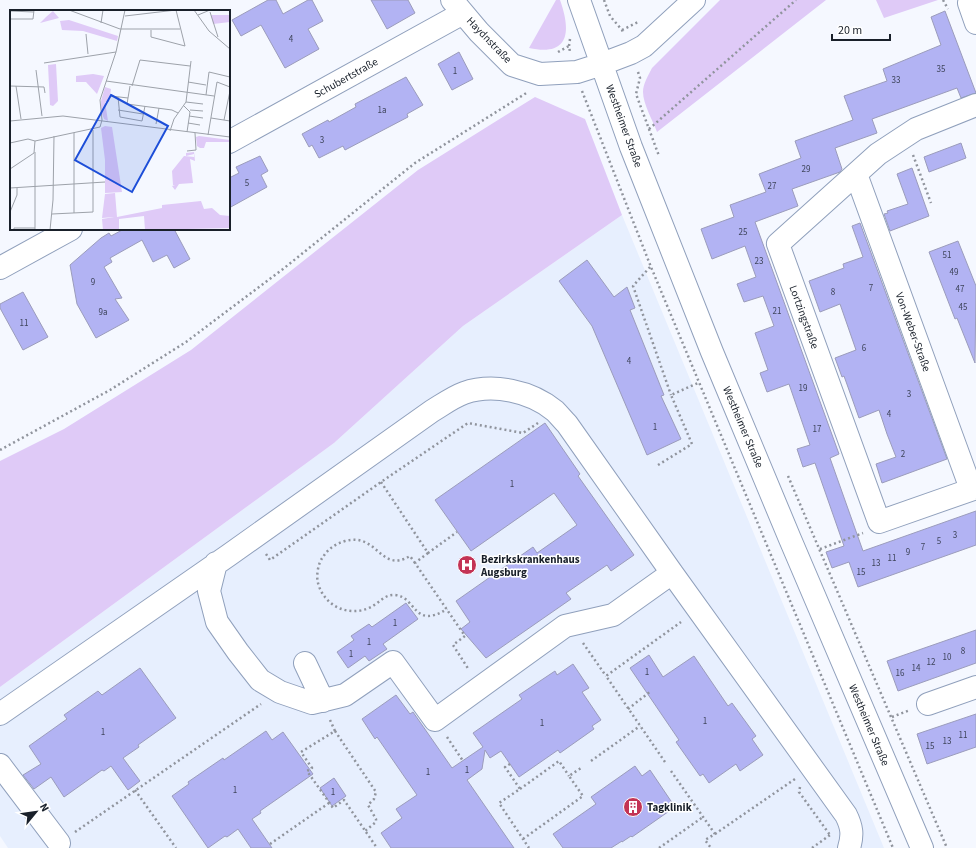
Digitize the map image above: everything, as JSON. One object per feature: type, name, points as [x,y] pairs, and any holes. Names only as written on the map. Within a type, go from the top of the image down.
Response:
[{"type":"street","name":"Westheimer Straße","points":[[579,0],[631,147],[712,352],[799,561],[922,848]]},
{"type":"street","name":"Haydnstraße","points":[[457,7],[479,32],[512,65],[540,74],[576,72],[630,54],[644,46],[694,0]]},
{"type":"street","name":"Schubertstraße","points":[[230,141],[457,7]]},
{"type":"street","name":"Lortzingstraße","points":[[878,522],[778,244],[878,154],[906,135],[933,122],[976,105]]},
{"type":"street","name":"Von-Weber-Straße","points":[[856,174],[973,489]]},
{"type":"street","points":[[0,268],[69,230]]},
{"type":"street","points":[[672,573],[613,615],[565,626],[435,720],[393,662],[345,696],[312,703],[280,692],[260,680],[238,652],[217,622],[209,591],[228,563],[254,537],[432,411],[464,393],[478,390],[499,389],[523,394],[538,400],[555,411],[567,424],[846,815],[851,825],[852,838],[849,848]]},
{"type":"street","points":[[878,522],[973,489]]},
{"type":"street","points":[[0,714],[228,563]]},
{"type":"street","points":[[305,663],[323,701]]},
{"type":"street","points":[[928,704],[976,687]]},
{"type":"street","points":[[0,765],[59,843]]},
{"type":"path","points":[[604,0],[610,16]]},
{"type":"path","points":[[649,130],[796,0]]},
{"type":"path","points":[[622,30],[639,21]]},
{"type":"path","points":[[0,450],[110,390],[186,342],[283,269],[415,163],[533,88]]},
{"type":"path","points":[[582,91],[650,267],[894,848]]},
{"type":"path","points":[[636,94],[661,162]]},
{"type":"path","points":[[906,135],[931,203]]},
{"type":"path","points":[[650,267],[633,286],[671,395],[692,444],[658,465]]},
{"type":"path","points":[[671,395],[698,383]]},
{"type":"path","points":[[254,537],[270,560],[468,423],[523,433],[542,420]]},
{"type":"path","points":[[786,472],[820,548],[947,848]]},
{"type":"path","points":[[381,482],[428,553]]},
{"type":"path","points":[[820,548],[872,529],[878,522]]},
{"type":"path","points":[[415,563],[457,532]]},
{"type":"path","points":[[447,609],[435,616],[428,617],[416,611],[405,599],[394,595],[386,596],[371,607],[352,612],[335,607],[326,599],[318,582],[318,566],[321,558],[333,546],[351,540],[360,540],[368,543],[386,558],[392,560],[401,560],[410,556],[447,609],[465,636],[453,645],[479,687]]},
{"type":"path","points":[[606,676],[684,620]]},
{"type":"path","points":[[571,625],[666,762]]},
{"type":"path","points":[[628,709],[651,691]]},
{"type":"path","points":[[59,843],[241,717],[280,692]]},
{"type":"path","points":[[323,701],[335,731],[376,792],[374,799],[368,805],[376,819],[376,822],[365,831]]},
{"type":"path","points":[[435,720],[463,761]]},
{"type":"path","points":[[591,761],[640,726]]},
{"type":"path","points":[[335,731],[301,752],[312,768],[307,771],[332,808],[344,800],[377,848]]},
{"type":"path","points":[[523,839],[583,796],[559,761],[499,803],[523,839],[529,848]]},
{"type":"path","points":[[510,764],[505,767],[520,789]]},
{"type":"path","points":[[569,776],[581,768]]},
{"type":"path","points":[[671,771],[715,834]]},
{"type":"path","points":[[711,848],[705,840],[796,779]]},
{"type":"path","points":[[801,780],[800,792],[830,835]]},
{"type":"path","points":[[135,790],[176,848]]},
{"type":"path","points":[[270,844],[329,803]]},
{"type":"path","points":[[659,848],[704,817]]},
{"type":"shaded area","points":[[556,0],[560,0],[564,11],[566,31],[564,39],[560,45],[553,49],[543,50],[529,48]]},
{"type":"shaded area","points":[[720,0],[826,0],[657,132],[643,97],[643,89],[647,77],[652,68]]},
{"type":"shaded area","points":[[876,0],[938,0],[884,18]]},
{"type":"shaded area","points":[[535,97],[585,119],[622,215],[463,326],[334,443],[0,687],[0,461],[64,429],[191,350],[418,170]]},
{"type":"shaded area","name":"Bezirkskrankenhaus Augsburg","points":[[622,215],[884,848],[8,848],[0,836],[0,687],[334,443],[463,326]]},
{"type":"building","points":[[268,0],[276,0],[283,14],[308,0],[312,0],[323,21],[308,29],[319,49],[285,68],[261,25],[241,36],[232,20]]},
{"type":"building","points":[[371,0],[408,0],[415,13],[387,29]]},
{"type":"building","points":[[945,11],[976,93],[961,98],[957,88],[872,119],[877,133],[835,148],[842,169],[840,172],[792,189],[798,206],[755,222],[839,454],[830,458],[863,551],[976,511],[976,545],[858,587],[849,562],[832,568],[826,552],[844,546],[815,463],[803,467],[797,449],[810,445],[789,384],[767,392],[760,373],[768,370],[755,333],[774,326],[763,296],[744,302],[737,284],[756,277],[745,246],[712,259],[701,229],[734,217],[730,205],[766,192],[759,174],[801,158],[795,141],[853,120],[844,96],[887,81],[883,69],[941,45],[931,17]]},
{"type":"building","points":[[459,52],[473,79],[452,90],[438,64]]},
{"type":"building","points":[[406,77],[423,105],[407,114],[408,117],[345,150],[343,146],[319,158],[312,145],[309,147],[302,134],[328,120],[329,122],[356,107],[355,104]]},
{"type":"building","points":[[961,143],[966,158],[929,172],[924,157]]},
{"type":"building","points":[[260,156],[268,171],[261,175],[267,187],[230,207],[230,178],[239,173],[236,167]]},
{"type":"building","points":[[912,168],[929,216],[890,231],[884,214],[888,213],[887,211],[908,204],[897,174]]},
{"type":"building","points":[[860,223],[947,459],[882,483],[876,464],[896,457],[879,410],[859,418],[844,376],[842,377],[835,358],[856,350],[840,304],[820,312],[809,281],[844,268],[843,264],[863,257],[852,226]]},
{"type":"building","points":[[122,230],[175,230],[190,259],[174,268],[167,255],[153,262],[142,240],[110,258],[112,262],[104,267],[122,298],[115,299],[129,320],[96,338],[77,304],[70,265],[101,238],[109,233],[111,236]]},
{"type":"building","points":[[958,241],[976,286],[975,363],[957,318],[955,319],[929,252]]},
{"type":"building","points":[[587,260],[614,297],[627,287],[635,308],[630,310],[664,395],[661,396],[681,439],[647,455],[592,326],[559,281]]},
{"type":"building","points":[[23,292],[48,337],[23,350],[0,308],[0,304]]},
{"type":"building","points":[[545,423],[580,474],[578,476],[634,555],[611,571],[607,565],[566,593],[571,599],[486,658],[461,629],[470,622],[456,601],[533,547],[537,553],[577,525],[554,493],[471,551],[435,500]]},
{"type":"building","points":[[406,603],[418,619],[383,644],[387,649],[369,661],[365,656],[348,668],[337,652],[354,640],[351,636],[369,624],[372,627]]},
{"type":"building","points":[[976,630],[976,663],[898,691],[887,661]]},
{"type":"building","points":[[649,655],[663,677],[694,656],[728,706],[732,703],[756,736],[752,739],[763,755],[740,771],[736,764],[709,783],[703,774],[700,776],[676,742],[679,740],[630,668]]},
{"type":"building","points":[[573,664],[589,688],[582,692],[601,720],[592,726],[594,729],[560,753],[558,750],[519,777],[501,751],[490,758],[485,750],[482,769],[467,780],[514,848],[391,848],[381,833],[402,818],[396,809],[417,795],[377,737],[375,739],[362,719],[396,695],[410,714],[413,712],[452,768],[483,747],[473,733],[522,699],[519,695],[555,671],[557,675]]},
{"type":"building","points":[[140,668],[176,718],[138,745],[139,747],[123,758],[140,781],[128,790],[111,766],[104,771],[102,770],[64,797],[51,777],[34,789],[23,775],[41,764],[29,746],[67,719],[64,715],[98,691],[102,695]]},
{"type":"building","points":[[976,714],[976,747],[927,764],[917,734]]},
{"type":"building","points":[[266,731],[272,740],[283,732],[313,774],[260,811],[261,813],[252,819],[272,848],[251,848],[238,829],[208,848],[172,796],[189,784],[188,782],[223,758],[224,760]]},
{"type":"building","name":"Tagklinik","points":[[635,766],[642,776],[650,770],[675,807],[632,837],[631,836],[611,848],[563,848],[553,834],[596,804],[591,797]]},
{"type":"building","points":[[334,778],[346,796],[332,806],[320,788]]},
{"type":"place","name":"Bezirkskrankenhaus Augsburg","points":[[467,565]]},
{"type":"place","name":"Tagklinik","points":[[633,807]]}]
